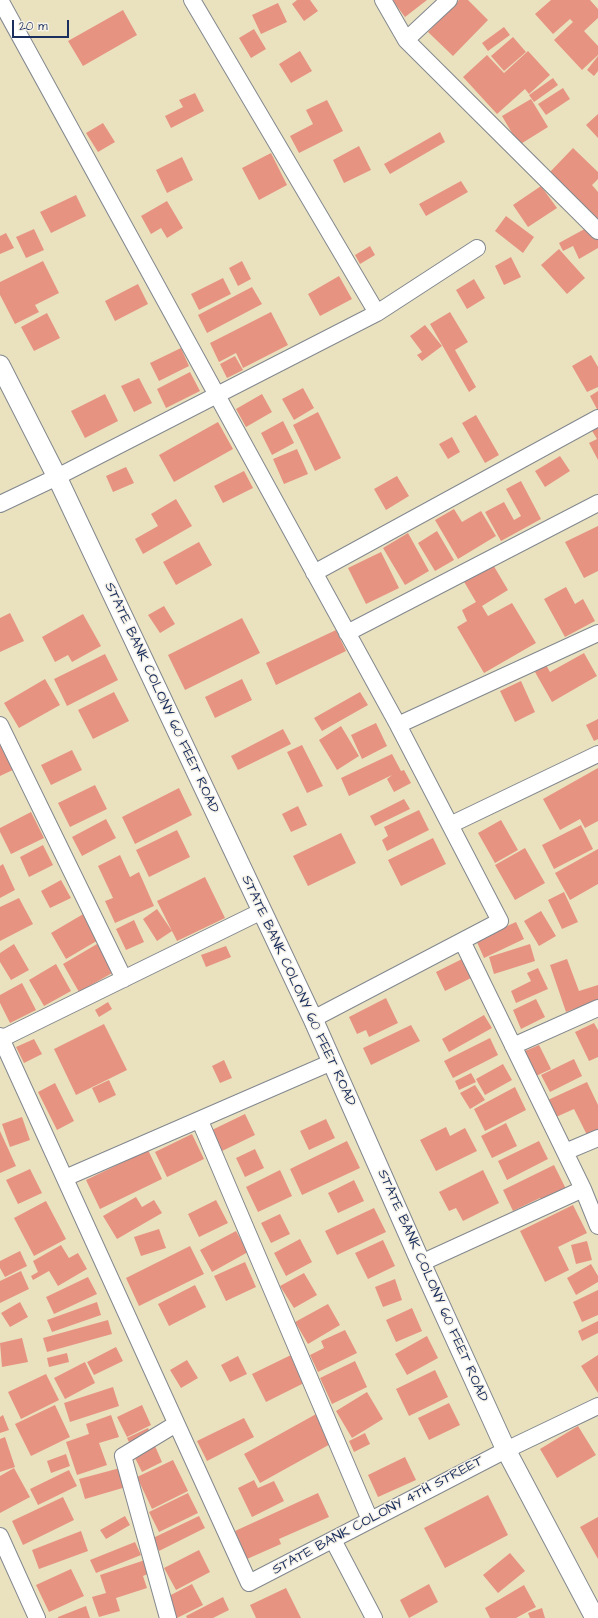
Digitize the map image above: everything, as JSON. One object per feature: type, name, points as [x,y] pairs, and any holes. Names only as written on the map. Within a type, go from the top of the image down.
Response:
[{"type":"street","points":[[0,0],[398,726],[500,921],[313,1019]]},
{"type":"street","points":[[192,0],[377,313]]},
{"type":"street","points":[[383,0],[406,40],[598,231]]},
{"type":"street","points":[[406,40],[449,0]]},
{"type":"street","points":[[0,504],[57,478],[377,313],[477,248]]},
{"type":"street","name":"STATE BANK COLONY 60 FEET ROAD","points":[[0,365],[57,478],[313,1019],[421,1264],[506,1450],[595,1618]]},
{"type":"street","points":[[314,573],[598,418]]},
{"type":"street","points":[[347,633],[598,503]]},
{"type":"street","points":[[398,726],[598,632]]},
{"type":"street","points":[[0,725],[124,979]]},
{"type":"street","points":[[450,825],[598,754]]},
{"type":"street","points":[[168,1618],[123,1456],[176,1424],[1,1038],[262,911]]},
{"type":"street","points":[[462,941],[583,1189],[598,1226]]},
{"type":"street","points":[[513,1046],[598,1008]]},
{"type":"street","points":[[65,1178],[200,1121],[332,1062]]},
{"type":"street","points":[[200,1121],[370,1520]]},
{"type":"street","points":[[565,1152],[598,1138]]},
{"type":"street","points":[[421,1264],[583,1189]]},
{"type":"street","name":"STATE BANK COLONY 4TH STREET","points":[[176,1424],[249,1583],[506,1450],[598,1406]]},
{"type":"street","points":[[0,1536],[37,1618]]},
{"type":"street","points":[[333,1540],[374,1618]]},
{"type":"building","points":[[297,0],[310,0],[318,11],[304,21],[292,4]]},
{"type":"building","points":[[392,0],[427,0],[405,17]]},
{"type":"building","points":[[459,0],[468,0],[488,20],[453,56],[428,32]]},
{"type":"building","points":[[551,0],[590,0],[598,9],[598,18],[584,31],[598,46],[598,55],[582,70],[554,40],[573,22],[570,19],[553,34],[535,14]]},
{"type":"building","points":[[278,3],[287,22],[261,34],[252,15]]},
{"type":"building","points":[[123,10],[137,35],[83,66],[68,41]]},
{"type":"building","points":[[504,27],[510,35],[488,51],[482,43]]},
{"type":"building","points":[[254,29],[266,49],[251,58],[239,38]]},
{"type":"building","points":[[513,37],[526,52],[504,71],[491,56]]},
{"type":"building","points":[[300,51],[312,71],[291,83],[279,64]]},
{"type":"building","points":[[528,51],[550,75],[529,94],[525,89],[497,114],[463,77],[487,55],[504,73]]},
{"type":"building","points":[[598,56],[598,71],[594,76],[587,70]]},
{"type":"building","points":[[553,78],[558,85],[534,102],[529,95]]},
{"type":"building","points":[[563,88],[570,99],[546,115],[538,104]]},
{"type":"building","points":[[195,93],[204,111],[171,128],[165,116],[183,107],[179,100]]},
{"type":"building","points":[[531,99],[548,127],[519,145],[502,116]]},
{"type":"building","points":[[327,100],[343,131],[299,153],[290,136],[313,124],[306,110]]},
{"type":"building","points":[[598,114],[598,138],[586,125]]},
{"type":"building","points":[[103,123],[115,142],[98,152],[86,133]]},
{"type":"building","points":[[440,132],[445,142],[390,174],[384,164]]},
{"type":"building","points":[[359,146],[371,170],[344,183],[333,160]]},
{"type":"building","points":[[573,148],[598,172],[598,179],[592,185],[598,192],[598,219],[550,172]]},
{"type":"building","points":[[271,153],[287,185],[259,200],[242,168]]},
{"type":"building","points":[[182,157],[193,180],[167,193],[156,170]]},
{"type":"building","points":[[461,181],[468,192],[426,216],[419,204]]},
{"type":"building","points":[[541,186],[557,208],[528,227],[513,205]]},
{"type":"building","points":[[76,195],[86,216],[51,233],[40,212]]},
{"type":"building","points":[[167,201],[183,228],[167,238],[161,228],[151,234],[141,216]]},
{"type":"building","points":[[506,216],[534,237],[523,253],[495,231]]},
{"type":"building","points":[[590,226],[598,240],[598,248],[579,259],[573,246],[563,251],[559,243]]},
{"type":"building","points":[[34,229],[44,250],[26,258],[16,237]]},
{"type":"building","points":[[6,233],[14,248],[0,254],[0,236]]},
{"type":"building","points":[[370,246],[375,255],[360,264],[355,255]]},
{"type":"building","points":[[559,249],[585,278],[567,294],[541,265]]},
{"type":"building","points":[[511,257],[521,277],[504,285],[495,266]]},
{"type":"building","points":[[43,261],[59,293],[35,305],[39,312],[15,324],[0,295],[0,282]]},
{"type":"building","points":[[242,261],[251,279],[238,286],[229,268]]},
{"type":"building","points":[[339,276],[352,299],[320,316],[308,294]]},
{"type":"building","points":[[223,278],[231,294],[199,310],[191,294]]},
{"type":"building","points":[[474,279],[485,298],[467,309],[456,290]]},
{"type":"building","points":[[138,284],[148,304],[115,321],[105,301]]},
{"type":"building","points":[[252,287],[262,304],[207,333],[198,315]]},
{"type":"building","points":[[271,312],[288,345],[243,368],[236,353],[219,362],[210,343]]},
{"type":"building","points":[[450,312],[468,342],[455,350],[476,387],[469,392],[430,324]]},
{"type":"building","points":[[47,313],[60,338],[34,351],[21,327]]},
{"type":"building","points":[[425,325],[442,346],[422,361],[417,355],[422,352],[410,336]]},
{"type":"building","points":[[181,348],[189,366],[159,381],[150,363]]},
{"type":"building","points":[[591,355],[598,367],[598,387],[587,392],[572,366]]},
{"type":"building","points":[[235,356],[243,370],[227,378],[220,364]]},
{"type":"building","points":[[190,372],[200,391],[166,408],[157,389]]},
{"type":"building","points":[[139,378],[152,403],[134,412],[121,386]]},
{"type":"building","points":[[303,388],[314,408],[294,420],[282,399]]},
{"type":"building","points":[[598,391],[598,411],[590,396]]},
{"type":"building","points":[[105,394],[118,421],[85,438],[71,411]]},
{"type":"building","points":[[262,394],[272,412],[246,427],[236,409]]},
{"type":"building","points":[[318,412],[341,458],[315,471],[293,425]]},
{"type":"building","points":[[476,415],[499,455],[485,463],[462,423]]},
{"type":"building","points":[[283,421],[294,443],[272,455],[261,433]]},
{"type":"building","points":[[218,422],[233,449],[174,482],[159,455]]},
{"type":"building","points":[[598,426],[598,460],[589,443],[597,439],[591,429]]},
{"type":"building","points":[[452,437],[460,452],[448,459],[439,444]]},
{"type":"building","points":[[297,449],[308,474],[284,484],[273,459]]},
{"type":"building","points":[[560,456],[570,471],[545,487],[535,471]]},
{"type":"building","points":[[126,467],[134,483],[113,492],[106,476]]},
{"type":"building","points":[[244,471],[253,488],[223,503],[214,486]]},
{"type":"building","points":[[397,476],[409,496],[386,510],[374,489]]},
{"type":"building","points":[[521,481],[541,519],[501,541],[485,512],[504,502],[514,520],[521,516],[506,489]]},
{"type":"building","points":[[176,499],[192,526],[143,554],[135,539],[158,526],[151,514]]},
{"type":"building","points":[[454,509],[462,522],[481,511],[496,536],[458,559],[435,520]]},
{"type":"building","points":[[598,526],[598,571],[584,578],[565,542]]},
{"type":"building","points":[[437,531],[454,560],[435,571],[418,543]]},
{"type":"building","points":[[408,533],[429,571],[405,585],[383,548]]},
{"type":"building","points":[[199,542],[212,565],[176,585],[163,562]]},
{"type":"building","points":[[381,552],[399,588],[366,604],[348,568]]},
{"type":"building","points":[[492,563],[508,590],[482,606],[488,616],[512,603],[536,643],[484,673],[457,627],[467,621],[462,610],[476,602],[463,580]]},
{"type":"building","points":[[566,587],[575,604],[583,599],[595,621],[565,637],[544,599]]},
{"type":"building","points":[[164,606],[175,624],[160,633],[148,615]]},
{"type":"building","points":[[10,613],[24,641],[0,652],[0,618]]},
{"type":"building","points":[[83,614],[101,646],[72,662],[68,655],[55,662],[42,637]]},
{"type":"building","points":[[242,618],[260,653],[185,690],[168,655]]},
{"type":"building","points":[[336,630],[346,651],[276,685],[266,663]]},
{"type":"building","points":[[584,653],[597,676],[552,702],[535,672],[546,665],[550,672]]},
{"type":"building","points":[[105,654],[118,680],[67,706],[54,679]]},
{"type":"building","points":[[45,679],[60,705],[19,728],[4,703]]},
{"type":"building","points":[[242,679],[252,700],[215,718],[205,697]]},
{"type":"building","points":[[521,681],[535,712],[515,722],[500,691]]},
{"type":"building","points":[[114,692],[129,721],[93,739],[78,710]]},
{"type":"building","points":[[360,692],[368,705],[322,731],[314,718]]},
{"type":"building","points":[[598,719],[598,739],[594,741],[586,725]]},
{"type":"building","points":[[376,723],[387,746],[362,759],[351,735]]},
{"type":"building","points":[[341,726],[359,756],[337,770],[319,740]]},
{"type":"building","points":[[283,729],[291,744],[238,770],[231,756]]},
{"type":"building","points":[[0,740],[17,768],[0,776]]},
{"type":"building","points":[[302,745],[323,786],[307,793],[287,752]]},
{"type":"building","points":[[72,750],[82,770],[51,785],[41,765]]},
{"type":"building","points":[[392,754],[401,771],[404,770],[411,783],[394,792],[387,779],[392,775],[349,796],[341,778]]},
{"type":"building","points":[[598,768],[598,821],[585,828],[580,819],[560,830],[543,799]]},
{"type":"building","points":[[95,785],[107,809],[70,827],[58,803]]},
{"type":"building","points":[[179,788],[192,815],[135,844],[122,817]]},
{"type":"building","points":[[404,799],[410,809],[375,826],[370,816]]},
{"type":"building","points":[[298,806],[307,825],[291,832],[282,814]]},
{"type":"building","points":[[419,810],[429,830],[387,851],[382,840],[388,836],[384,827]]},
{"type":"building","points":[[31,812],[44,838],[11,854],[0,832],[0,828]]},
{"type":"building","points":[[106,819],[116,838],[82,856],[72,837]]},
{"type":"building","points":[[501,820],[518,850],[495,863],[478,833]]},
{"type":"building","points":[[581,825],[593,849],[554,869],[542,845]]},
{"type":"building","points":[[177,830],[190,857],[149,877],[136,850]]},
{"type":"building","points":[[341,833],[356,863],[308,886],[293,856]]},
{"type":"building","points":[[433,838],[446,864],[401,886],[388,860]]},
{"type":"building","points":[[43,845],[53,865],[29,877],[20,857]]},
{"type":"building","points":[[525,848],[545,883],[515,900],[495,865]]},
{"type":"building","points":[[598,849],[598,884],[570,900],[555,873]]},
{"type":"building","points":[[120,855],[130,877],[139,872],[154,906],[115,923],[105,901],[113,898],[98,866]]},
{"type":"building","points":[[3,864],[15,890],[0,898],[0,866]]},
{"type":"building","points":[[205,877],[225,918],[177,941],[157,901]]},
{"type":"building","points":[[61,880],[71,898],[50,908],[41,891]]},
{"type":"building","points":[[564,892],[578,922],[562,929],[548,900]]},
{"type":"building","points":[[19,898],[33,924],[0,941],[0,907]]},
{"type":"building","points":[[157,909],[172,931],[157,941],[143,919]]},
{"type":"building","points":[[541,911],[556,936],[539,946],[524,921]]},
{"type":"building","points":[[85,913],[100,939],[66,959],[51,933]]},
{"type":"building","points":[[134,920],[144,942],[126,950],[116,929]]},
{"type":"building","points":[[516,922],[524,939],[484,958],[476,940]]},
{"type":"building","points":[[14,944],[29,970],[11,980],[0,962],[0,953]]},
{"type":"building","points":[[97,944],[114,972],[79,992],[63,964]]},
{"type":"building","points":[[530,944],[535,961],[494,974],[489,957]]},
{"type":"building","points":[[226,946],[231,957],[206,967],[201,955]]},
{"type":"building","points":[[462,959],[471,978],[445,991],[436,972]]},
{"type":"building","points":[[567,959],[579,991],[598,985],[598,1000],[566,1012],[550,965]]},
{"type":"building","points":[[56,964],[71,991],[44,1006],[29,980]]},
{"type":"building","points":[[538,968],[548,989],[516,1003],[511,991],[531,981],[527,973]]},
{"type":"building","points":[[22,983],[36,1010],[10,1023],[0,1003],[0,995]]},
{"type":"building","points":[[386,998],[398,1023],[369,1037],[366,1030],[357,1034],[349,1017]]},
{"type":"building","points":[[536,999],[545,1017],[521,1029],[513,1010]]},
{"type":"building","points":[[108,1002],[112,1009],[99,1017],[95,1010]]},
{"type":"building","points":[[484,1015],[492,1028],[449,1052],[442,1039]]},
{"type":"building","points":[[594,1023],[598,1030],[598,1057],[589,1061],[575,1032]]},
{"type":"building","points":[[104,1024],[127,1070],[76,1095],[54,1049]]},
{"type":"building","points":[[411,1025],[420,1041],[371,1065],[363,1048]]},
{"type":"building","points":[[490,1038],[498,1055],[453,1078],[444,1061]]},
{"type":"building","points":[[34,1039],[42,1054],[24,1063],[16,1047]]},
{"type":"building","points":[[539,1045],[551,1069],[536,1076],[525,1051]]},
{"type":"building","points":[[574,1059],[582,1076],[550,1092],[541,1075]]},
{"type":"building","points":[[224,1060],[232,1078],[220,1083],[212,1066]]},
{"type":"building","points":[[503,1064],[512,1080],[485,1095],[476,1079]]},
{"type":"building","points":[[471,1073],[476,1082],[459,1090],[455,1081]]},
{"type":"building","points":[[109,1080],[116,1095],[99,1103],[92,1088]]},
{"type":"building","points":[[587,1082],[598,1105],[598,1137],[590,1141],[574,1109],[556,1117],[548,1100]]},
{"type":"building","points":[[55,1083],[74,1121],[57,1130],[38,1092]]},
{"type":"building","points":[[475,1085],[485,1100],[470,1109],[460,1093]]},
{"type":"building","points":[[515,1087],[526,1110],[485,1131],[474,1109]]},
{"type":"building","points":[[245,1114],[255,1135],[222,1151],[212,1130]]},
{"type":"building","points":[[22,1117],[30,1140],[10,1147],[2,1124]]},
{"type":"building","points":[[326,1119],[335,1138],[309,1150],[300,1131]]},
{"type":"building","points":[[506,1123],[517,1146],[492,1158],[481,1136]]},
{"type":"building","points":[[446,1127],[450,1136],[465,1128],[477,1151],[436,1171],[420,1140]]},
{"type":"building","points":[[0,1131],[16,1166],[0,1173]]},
{"type":"building","points":[[192,1134],[204,1159],[167,1177],[155,1152]]},
{"type":"building","points":[[347,1141],[360,1168],[302,1195],[290,1169]]},
{"type":"building","points":[[539,1141],[548,1159],[507,1180],[498,1161]]},
{"type":"building","points":[[255,1149],[264,1168],[245,1177],[236,1158]]},
{"type":"building","points":[[148,1150],[162,1179],[100,1209],[86,1180]]},
{"type":"building","points":[[554,1165],[566,1189],[542,1200],[540,1198],[513,1211],[503,1190]]},
{"type":"building","points":[[30,1169],[42,1193],[18,1204],[6,1180]]},
{"type":"building","points":[[280,1170],[292,1196],[258,1212],[246,1187]]},
{"type":"building","points":[[483,1170],[499,1203],[463,1221],[456,1208],[449,1211],[439,1192]]},
{"type":"building","points":[[354,1180],[364,1201],[338,1213],[328,1193]]},
{"type":"building","points":[[136,1197],[142,1207],[154,1200],[162,1213],[117,1239],[103,1216]]},
{"type":"building","points":[[216,1200],[228,1223],[199,1237],[188,1214]]},
{"type":"building","points":[[46,1201],[66,1239],[34,1256],[14,1218]]},
{"type":"building","points":[[573,1205],[587,1233],[558,1247],[569,1270],[545,1282],[520,1231]]},
{"type":"building","points":[[374,1208],[386,1232],[337,1255],[325,1231]]},
{"type":"building","points":[[280,1214],[290,1234],[271,1243],[261,1223]]},
{"type":"building","points":[[159,1229],[166,1248],[141,1256],[134,1237]]},
{"type":"building","points":[[236,1231],[248,1252],[212,1272],[200,1250]]},
{"type":"building","points":[[300,1239],[312,1262],[286,1276],[274,1253]]},
{"type":"building","points":[[383,1240],[395,1266],[368,1279],[355,1253]]},
{"type":"building","points":[[587,1241],[592,1260],[576,1264],[571,1245]]},
{"type":"building","points":[[61,1245],[69,1258],[78,1253],[87,1269],[58,1286],[49,1271],[33,1280],[31,1276],[38,1272],[33,1261]]},
{"type":"building","points":[[190,1246],[204,1274],[139,1306],[126,1278]]},
{"type":"building","points":[[20,1251],[27,1266],[5,1277],[0,1268],[0,1261]]},
{"type":"building","points":[[245,1262],[256,1287],[226,1301],[214,1276]]},
{"type":"building","points":[[591,1264],[598,1276],[598,1282],[576,1295],[567,1278]]},
{"type":"building","points":[[21,1271],[29,1289],[0,1303],[0,1281]]},
{"type":"building","points":[[304,1273],[317,1295],[294,1308],[280,1286]]},
{"type":"building","points":[[88,1277],[97,1294],[54,1314],[46,1297]]},
{"type":"building","points":[[395,1279],[402,1300],[383,1307],[375,1287]]},
{"type":"building","points":[[195,1285],[206,1307],[169,1326],[158,1304]]},
{"type":"building","points":[[598,1290],[598,1315],[582,1322],[573,1302]]},
{"type":"building","points":[[20,1302],[28,1317],[10,1327],[1,1313]]},
{"type":"building","points":[[97,1302],[101,1315],[52,1332],[47,1320]]},
{"type":"building","points":[[328,1304],[340,1325],[308,1344],[295,1322]]},
{"type":"building","points":[[412,1308],[422,1331],[396,1342],[386,1320]]},
{"type":"building","points":[[108,1320],[112,1334],[47,1352],[43,1338]]},
{"type":"building","points":[[598,1321],[598,1333],[582,1341],[578,1331]]},
{"type":"building","points":[[345,1330],[357,1353],[318,1372],[310,1355],[324,1348],[321,1341]]},
{"type":"building","points":[[427,1336],[438,1358],[407,1375],[395,1354]]},
{"type":"building","points":[[22,1338],[28,1362],[2,1367],[0,1343]]},
{"type":"building","points":[[116,1347],[123,1361],[94,1375],[87,1362]]},
{"type":"building","points":[[67,1353],[69,1362],[49,1367],[47,1358]]},
{"type":"building","points":[[291,1355],[304,1383],[266,1402],[252,1374]]},
{"type":"building","points":[[598,1355],[598,1393],[581,1366]]},
{"type":"building","points":[[238,1356],[247,1374],[230,1382],[221,1365]]},
{"type":"building","points":[[187,1360],[198,1378],[181,1388],[170,1370]]},
{"type":"building","points":[[355,1361],[367,1387],[332,1404],[320,1378]]},
{"type":"building","points":[[85,1362],[95,1383],[65,1399],[54,1378]]},
{"type":"building","points":[[435,1370],[448,1397],[409,1416],[396,1389]]},
{"type":"building","points":[[46,1374],[59,1400],[21,1419],[8,1392]]},
{"type":"building","points":[[113,1387],[119,1406],[70,1422],[64,1403]]},
{"type":"building","points":[[367,1392],[383,1419],[352,1438],[336,1411]]},
{"type":"building","points":[[449,1403],[460,1425],[429,1440],[418,1418]]},
{"type":"building","points":[[55,1405],[70,1437],[31,1456],[15,1424]]},
{"type":"building","points":[[142,1405],[151,1425],[127,1437],[117,1417]]},
{"type":"building","points":[[318,1413],[334,1442],[260,1483],[244,1454]]},
{"type":"building","points":[[3,1415],[9,1430],[0,1433],[0,1417]]},
{"type":"building","points":[[111,1415],[119,1437],[99,1443],[107,1465],[77,1475],[66,1442],[89,1434],[86,1424]]},
{"type":"building","points":[[244,1418],[254,1437],[207,1461],[197,1441]]},
{"type":"building","points":[[578,1426],[596,1455],[557,1478],[540,1449]]},
{"type":"building","points":[[148,1428],[152,1437],[132,1448],[127,1438]]},
{"type":"building","points":[[365,1433],[370,1444],[354,1452],[349,1441]]},
{"type":"building","points":[[5,1437],[15,1467],[0,1472],[0,1439]]},
{"type":"building","points":[[155,1446],[162,1462],[142,1472],[134,1456]]},
{"type":"building","points":[[66,1454],[70,1466],[51,1473],[47,1461]]},
{"type":"building","points":[[405,1457],[416,1480],[378,1497],[368,1475]]},
{"type":"building","points":[[173,1460],[188,1491],[152,1509],[137,1477]]},
{"type":"building","points":[[14,1468],[30,1497],[0,1513],[0,1476]]},
{"type":"building","points":[[120,1468],[126,1487],[85,1499],[79,1479]]},
{"type":"building","points":[[69,1470],[77,1486],[38,1505],[30,1489]]},
{"type":"building","points":[[254,1480],[258,1488],[274,1481],[284,1501],[252,1517],[238,1488]]},
{"type":"building","points":[[188,1493],[198,1513],[159,1532],[149,1512]]},
{"type":"building","points":[[318,1493],[329,1517],[279,1539],[281,1544],[247,1559],[235,1531]]},
{"type":"building","points":[[488,1495],[508,1535],[445,1568],[424,1528]]},
{"type":"building","points":[[63,1497],[74,1520],[23,1545],[12,1521]]},
{"type":"building","points":[[125,1516],[130,1525],[106,1539],[100,1530]]},
{"type":"building","points":[[199,1516],[205,1528],[159,1551],[153,1538]]},
{"type":"building","points":[[598,1517],[598,1559],[580,1527]]},
{"type":"building","points":[[81,1531],[88,1551],[39,1569],[32,1550]]},
{"type":"building","points":[[135,1542],[141,1555],[96,1573],[90,1560]]},
{"type":"building","points":[[199,1550],[210,1572],[176,1590],[164,1568]]},
{"type":"building","points":[[510,1553],[525,1571],[498,1593],[483,1575]]},
{"type":"building","points":[[145,1560],[150,1573],[143,1576],[147,1588],[116,1598],[120,1611],[99,1617],[92,1597],[106,1593],[100,1575]]},
{"type":"building","points":[[71,1569],[84,1596],[49,1612],[36,1585]]},
{"type":"building","points":[[192,1584],[203,1605],[177,1618],[167,1597]]},
{"type":"building","points":[[429,1584],[438,1602],[409,1618],[400,1600]]},
{"type":"building","points":[[524,1585],[536,1607],[516,1618],[490,1618],[485,1608]]},
{"type":"building","points":[[286,1588],[301,1618],[256,1618],[250,1605]]},
{"type":"building","points":[[223,1597],[229,1610],[213,1618],[187,1618],[186,1616]]},
{"type":"building","points":[[86,1606],[90,1618],[58,1618],[58,1617]]},
{"type":"building","points":[[542,1608],[545,1618],[530,1618],[528,1613]]}]
